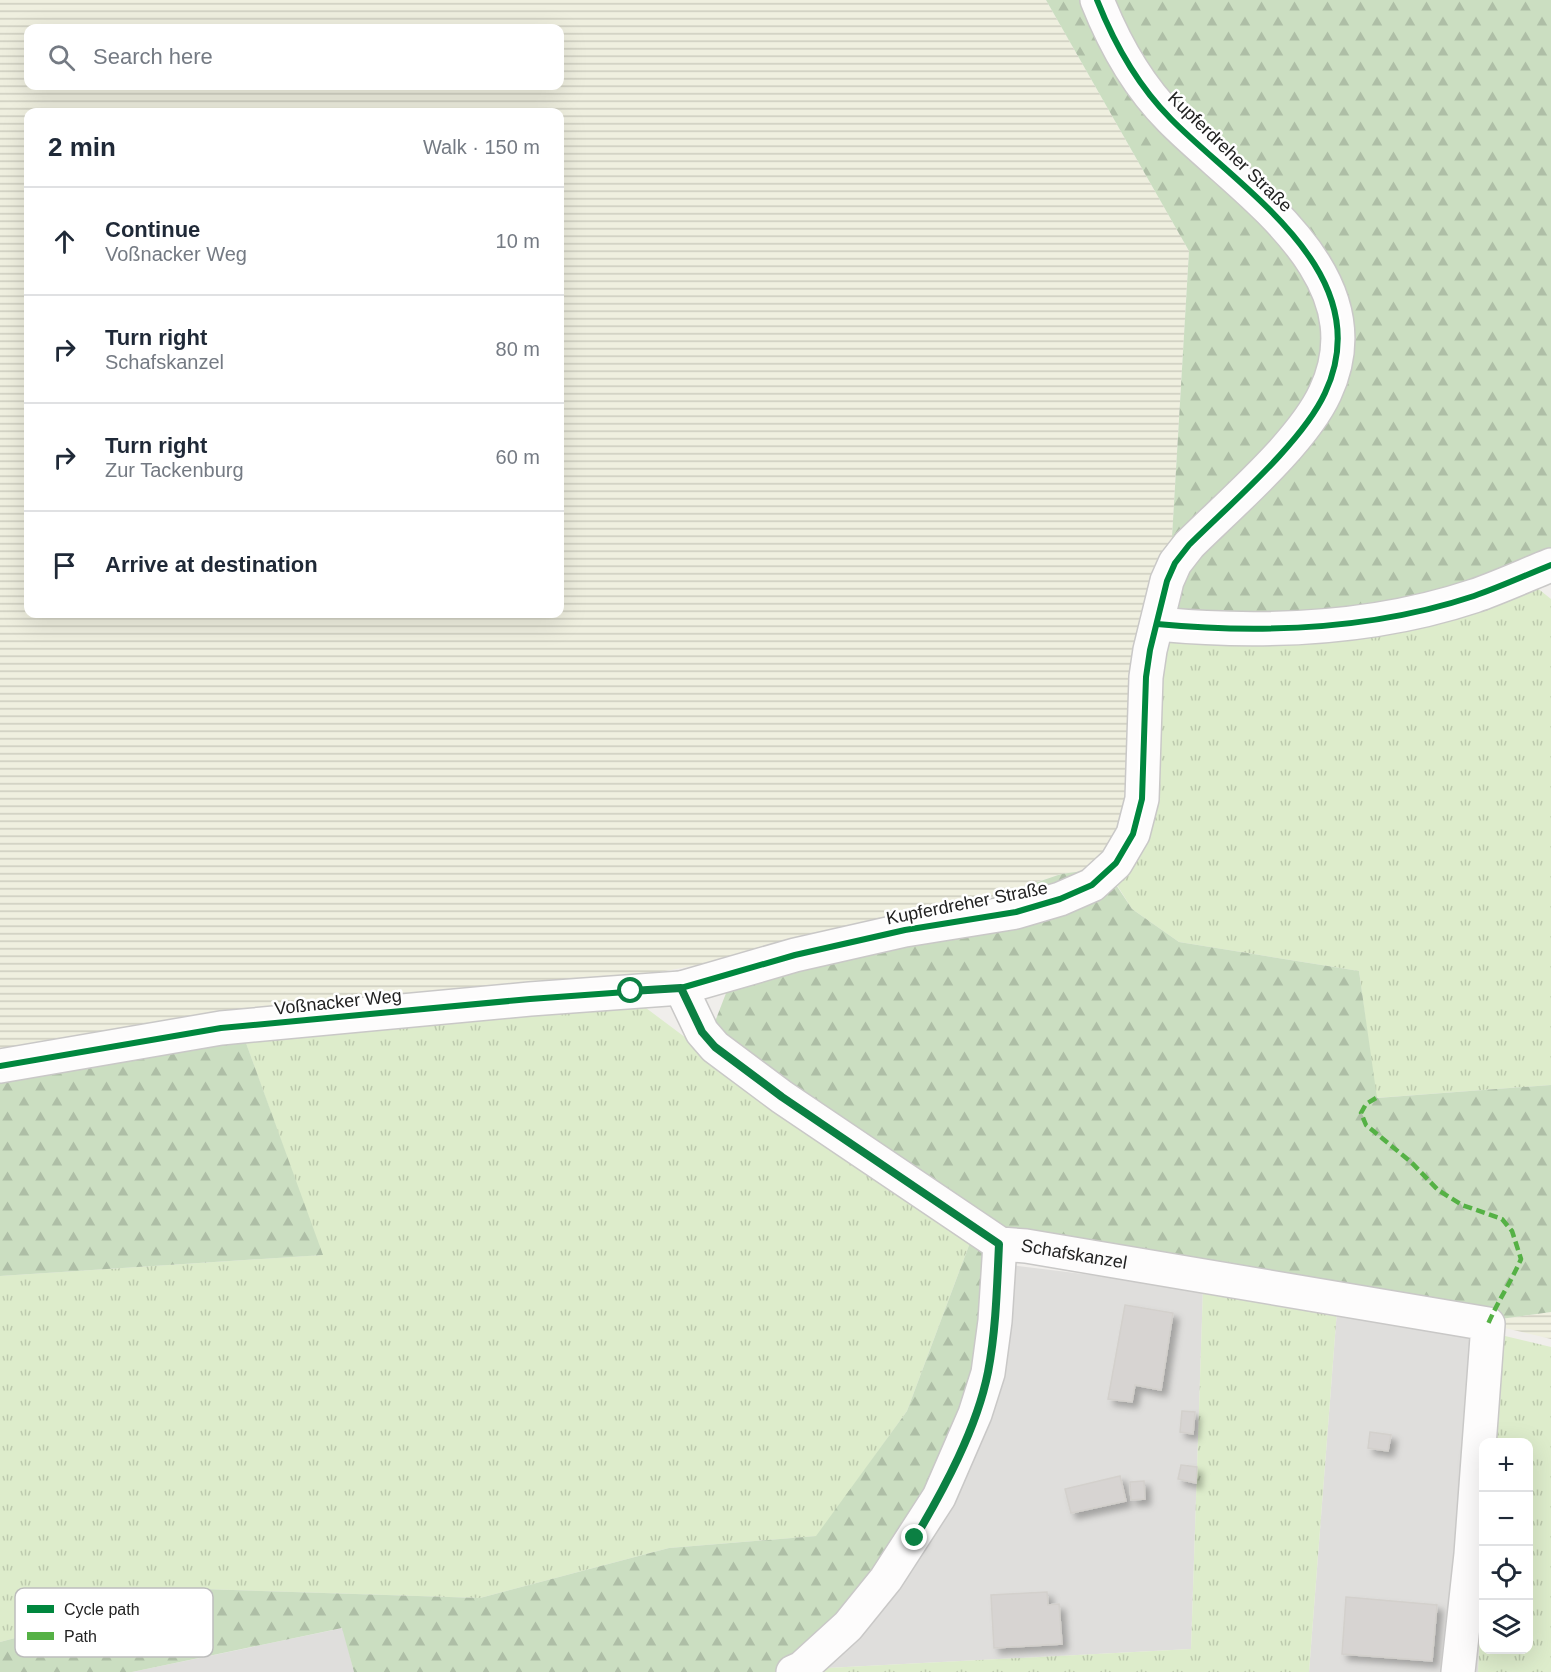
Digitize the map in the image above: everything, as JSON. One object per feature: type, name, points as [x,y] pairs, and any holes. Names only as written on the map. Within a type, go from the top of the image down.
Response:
[{"type":"street","name":"Kupferdreher Straße","points":[[681,988],[795,955],[905,930],[1016,912],[1060,899],[1092,885],[1116,863],[1133,834],[1142,799],[1146,677],[1167,581],[1175,563],[1306,423],[1325,393],[1335,364],[1338,326],[1332,296],[1315,262],[1286,227],[1169,118],[1137,78],[1109,29],[1097,0]]},
{"type":"street","points":[[1157,624],[1226,628],[1315,628],[1395,617],[1473,596],[1551,565]]},
{"type":"street","name":"Voßnacker Weg","points":[[0,1066],[220,1028],[530,999],[681,988]]},
{"type":"street","name":"Schafskanzel","points":[[681,988],[702,1032],[715,1047],[782,1097],[999,1244],[1026,1246],[1488,1324],[1471,1554],[1458,1672]]},
{"type":"street","points":[[793,1672],[802,1668],[848,1626],[886,1579],[939,1497],[975,1414],[988,1373],[999,1244]]},
{"type":"shaded area","points":[[1011,1265],[1203,1289],[1191,1649],[827,1668],[916,1553]]},
{"type":"shaded area","points":[[1337,1310],[1497,1341],[1491,1438],[1479,1438],[1478,1672],[1309,1672]]},
{"type":"shaded area","points":[[343,1628],[354,1672],[132,1672],[213,1657],[213,1655]]},
{"type":"green space","points":[[0,0],[1046,0],[1189,251],[1171,554],[1138,800],[1105,868],[1061,874],[943,913],[797,947],[566,989],[0,1057]]},
{"type":"green space","points":[[1046,0],[1551,0],[1551,558],[1389,613],[1164,619],[1171,554],[1189,251]]},
{"type":"green space","points":[[1531,583],[1551,599],[1551,1085],[1376,1098],[1359,971],[1179,942],[1132,909],[1110,874],[1162,632]]},
{"type":"green space","points":[[1105,868],[1132,909],[1179,942],[1359,971],[1377,1098],[1551,1085],[1551,1312],[1493,1320],[998,1236],[711,1032],[728,988],[1061,874]]},
{"type":"green space","points":[[642,1005],[805,1127],[971,1240],[907,1411],[817,1536],[669,1548],[480,1598],[213,1588],[15,1588],[15,1638],[0,1642],[0,1276],[322,1255],[242,1032]]},
{"type":"green space","points":[[242,1032],[323,1255],[0,1276],[0,1075]]},
{"type":"green space","points":[[971,1240],[1011,1265],[916,1553],[827,1668],[818,1672],[354,1672],[342,1628],[213,1655],[213,1589],[480,1598],[669,1548],[816,1536],[907,1411]]},
{"type":"green space","points":[[1203,1288],[1337,1310],[1309,1672],[818,1672],[827,1668],[1191,1649]]},
{"type":"green space","points":[[1551,1312],[1551,1339],[1488,1324],[1493,1320]]},
{"type":"green space","points":[[1505,1336],[1551,1347],[1551,1672],[1478,1672],[1479,1653],[1533,1654],[1533,1438],[1491,1438],[1497,1341]]},
{"type":"green space","points":[[15,1638],[15,1657],[204,1657],[132,1672],[0,1672],[0,1642]]},
{"type":"building","points":[[1125,1305],[1173,1313],[1161,1390],[1135,1385],[1132,1402],[1108,1399]]},
{"type":"building","points":[[1182,1411],[1195,1412],[1193,1434],[1180,1432]]},
{"type":"building","points":[[1370,1432],[1391,1435],[1388,1451],[1368,1448]]},
{"type":"building","points":[[1181,1465],[1197,1467],[1196,1483],[1178,1479]]},
{"type":"building","points":[[1120,1476],[1126,1501],[1071,1513],[1065,1489]]},
{"type":"building","points":[[1144,1481],[1145,1499],[1131,1500],[1130,1482]]},
{"type":"building","points":[[1047,1592],[1048,1605],[1059,1604],[1062,1644],[994,1648],[991,1595]]},
{"type":"building","points":[[1346,1597],[1437,1605],[1432,1661],[1342,1654]]},
{"type":"marked path","points":[[1376,1098],[1366,1104],[1361,1113],[1366,1125],[1411,1162],[1438,1190],[1462,1205],[1502,1219],[1512,1231],[1521,1259],[1488,1324]]},
{"type":"cycle path","points":[[0,1066],[221,1028],[530,999],[681,988],[795,955],[905,930],[1016,912],[1060,899],[1092,885],[1116,863],[1133,834],[1142,799],[1146,677],[1150,650],[1167,581],[1175,563],[1189,545],[1263,473],[1300,432],[1325,393],[1337,350],[1334,310],[1319,273],[1295,238],[1265,206],[1171,119],[1148,93],[1119,48],[1097,0]]},
{"type":"cycle path","points":[[1157,624],[1237,629],[1357,622],[1396,616],[1474,596],[1551,565]]},
{"type":"route","points":[[631,991],[681,988],[702,1032],[715,1047],[782,1097],[999,1244],[995,1321],[988,1373],[975,1414],[939,1497],[915,1538]]}]
